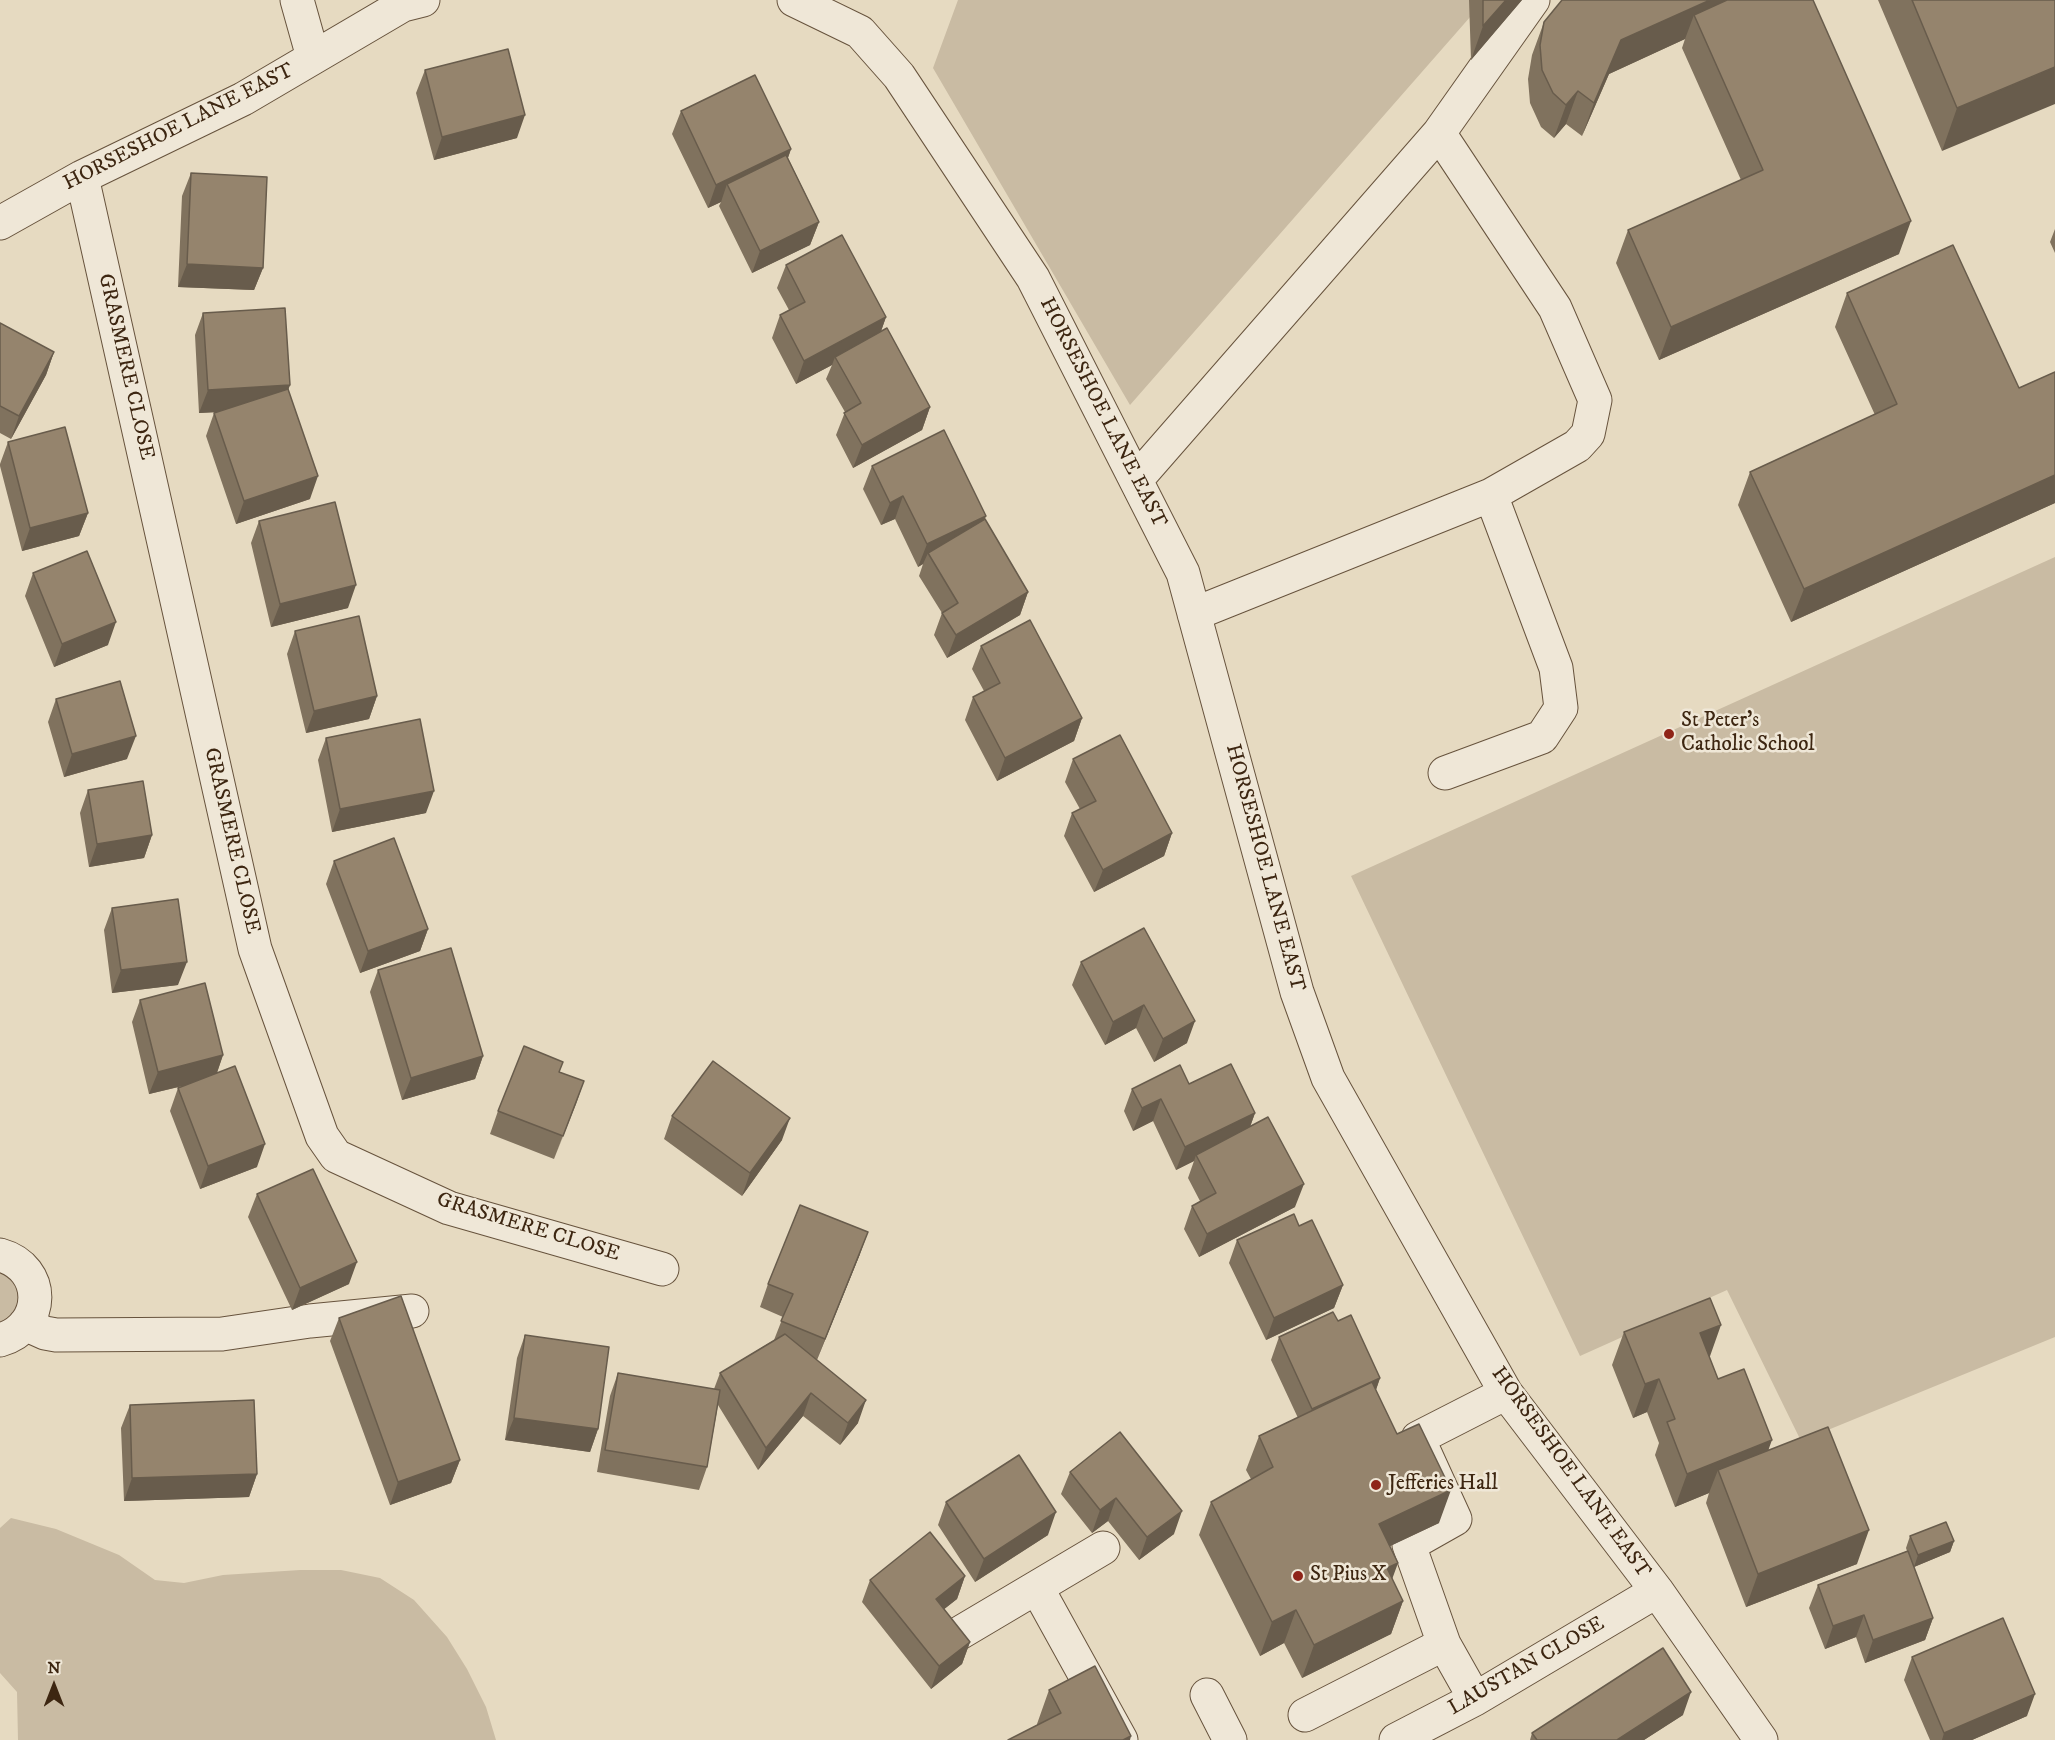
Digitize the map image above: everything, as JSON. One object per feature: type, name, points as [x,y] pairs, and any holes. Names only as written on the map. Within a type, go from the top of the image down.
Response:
[{"type":"street","name":"HORSESHOE LANE EAST","points":[[0,223],[82,177],[243,99],[403,5],[423,0]]},
{"type":"street","name":"HORSESHOE LANE EAST","points":[[794,0],[860,32],[899,76],[1033,278],[1183,573],[1297,992],[1328,1078],[1506,1393],[1657,1591],[1761,1740]]},
{"type":"street","points":[[1136,480],[1439,133],[1533,0]]},
{"type":"street","points":[[298,1],[313,57]]},
{"type":"street","points":[[1194,614],[1491,495],[1577,446],[1588,434],[1594,400],[1555,308],[1439,133]]},
{"type":"street","name":"GRASMERE CLOSE","points":[[82,177],[255,948],[322,1136],[336,1156],[449,1208],[662,1269]]},
{"type":"street","points":[[1445,773],[1542,737],[1561,708],[1556,668],[1491,495]]},
{"type":"street","points":[[0,1255],[18,1264],[30,1277],[35,1294],[33,1311],[13,1332]]},
{"type":"street","points":[[13,1332],[56,1335],[222,1334],[310,1321],[412,1311]]},
{"type":"street","points":[[1475,1700],[1444,1644],[1409,1545],[1455,1519],[1418,1438],[1506,1393]]},
{"type":"street","points":[[958,1634],[1103,1548]]},
{"type":"street","points":[[1037,1588],[1122,1740]]},
{"type":"street","name":"LAUSTAN CLOSE","points":[[1396,1740],[1475,1700],[1657,1591]]},
{"type":"street","points":[[1305,1715],[1444,1644]]},
{"type":"street","points":[[1207,1695],[1230,1740]]},
{"type":"shaded area","points":[[958,0],[1485,0],[1130,405],[933,68]]},
{"type":"shaded area","points":[[2055,557],[2055,1337],[1801,1441],[1727,1290],[1580,1356],[1351,876]]},
{"type":"shaded area","points":[[0,1271],[6,1273],[20,1290],[17,1312],[0,1324]]},
{"type":"shaded area","points":[[11,1518],[56,1529],[119,1555],[155,1580],[184,1583],[223,1575],[300,1570],[341,1570],[380,1578],[414,1600],[447,1637],[467,1669],[486,1707],[496,1740],[18,1740],[17,1692],[0,1673],[0,1528]]},
{"type":"building","points":[[1483,0],[1506,0],[1483,26]]},
{"type":"building","points":[[1562,0],[1710,0],[1621,40],[1594,103],[1578,91],[1566,105],[1553,93],[1542,70],[1540,45],[1544,22]]},
{"type":"building","points":[[1727,0],[1813,0],[1911,221],[1671,327],[1628,230],[1763,170],[1694,15]]},
{"type":"building","points":[[1912,0],[2055,0],[2055,67],[1957,108]]},
{"type":"building","points":[[508,49],[525,115],[442,137],[425,70]]},
{"type":"building","points":[[755,75],[791,149],[716,185],[681,111]]},
{"type":"building","points":[[786,155],[819,222],[760,251],[727,184]]},
{"type":"building","points":[[191,173],[267,177],[263,268],[187,264]]},
{"type":"building","points":[[842,235],[886,317],[804,361],[780,315],[805,302],[786,265]]},
{"type":"building","points":[[1953,245],[2019,388],[2055,372],[2055,475],[1804,589],[1750,472],[1897,404],[1847,293]]},
{"type":"building","points":[[285,308],[290,385],[208,390],[203,313]]},
{"type":"building","points":[[0,323],[54,352],[19,416],[0,406]]},
{"type":"building","points":[[887,328],[930,407],[862,445],[844,413],[861,403],[835,357]]},
{"type":"building","points":[[288,389],[318,476],[244,501],[214,413]]},
{"type":"building","points":[[65,427],[88,513],[30,528],[8,442]]},
{"type":"building","points":[[944,430],[986,516],[927,544],[903,496],[890,503],[872,466]]},
{"type":"building","points":[[335,502],[356,585],[280,604],[259,521]]},
{"type":"building","points":[[985,519],[1028,592],[956,635],[942,613],[958,603],[928,553]]},
{"type":"building","points":[[87,551],[116,622],[62,644],[33,573]]},
{"type":"building","points":[[359,616],[377,696],[314,711],[295,631]]},
{"type":"building","points":[[1030,620],[1082,718],[1005,758],[973,697],[1000,683],[981,646]]},
{"type":"building","points":[[120,681],[136,736],[72,754],[56,699]]},
{"type":"building","points":[[420,719],[434,791],[340,809],[326,738]]},
{"type":"building","points":[[1120,735],[1172,833],[1103,870],[1072,813],[1096,801],[1073,759]]},
{"type":"building","points":[[143,781],[152,835],[97,844],[88,790]]},
{"type":"building","points":[[394,838],[428,929],[368,951],[334,861]]},
{"type":"building","points":[[178,899],[187,962],[121,970],[112,908]]},
{"type":"building","points":[[1144,928],[1195,1021],[1163,1039],[1144,1005],[1113,1022],[1081,962]]},
{"type":"building","points":[[451,948],[483,1056],[411,1078],[378,970]]},
{"type":"building","points":[[205,983],[223,1055],[158,1072],[140,1000]]},
{"type":"building","points":[[524,1046],[563,1062],[559,1072],[584,1081],[563,1136],[498,1111]]},
{"type":"building","points":[[713,1061],[790,1118],[750,1173],[672,1116]]},
{"type":"building","points":[[1231,1064],[1255,1113],[1185,1147],[1161,1099],[1142,1108],[1132,1089],[1180,1065],[1189,1084]]},
{"type":"building","points":[[235,1066],[265,1144],[208,1166],[178,1088]]},
{"type":"building","points":[[1268,1117],[1304,1184],[1207,1234],[1192,1206],[1216,1193],[1196,1155]]},
{"type":"building","points":[[313,1169],[357,1262],[300,1288],[257,1194]]},
{"type":"building","points":[[800,1205],[868,1232],[825,1339],[781,1321],[793,1294],[768,1284]]},
{"type":"building","points":[[1294,1214],[1299,1226],[1312,1220],[1343,1285],[1274,1318],[1237,1240]]},
{"type":"building","points":[[401,1296],[460,1460],[398,1482],[339,1318]]},
{"type":"building","points":[[1710,1298],[1721,1325],[1700,1333],[1718,1379],[1744,1369],[1772,1440],[1687,1474],[1667,1422],[1675,1419],[1659,1379],[1645,1384],[1624,1332]]},
{"type":"building","points":[[1333,1312],[1338,1321],[1351,1315],[1380,1378],[1312,1409],[1279,1337]]},
{"type":"building","points":[[785,1334],[866,1400],[848,1423],[811,1393],[766,1448],[720,1373]]},
{"type":"building","points":[[525,1335],[609,1347],[598,1429],[514,1418]]},
{"type":"building","points":[[618,1373],[720,1390],[707,1467],[605,1450]]},
{"type":"building","points":[[1372,1382],[1397,1434],[1419,1424],[1451,1490],[1379,1524],[1398,1563],[1387,1568],[1403,1601],[1314,1645],[1296,1610],[1272,1622],[1211,1502],[1273,1467],[1259,1436]]},
{"type":"building","points":[[254,1400],[257,1474],[132,1478],[130,1405]]},
{"type":"building","points":[[1828,1427],[1869,1530],[1758,1574],[1718,1470]]},
{"type":"building","points":[[1120,1432],[1182,1511],[1147,1537],[1116,1498],[1100,1510],[1070,1472]]},
{"type":"building","points":[[1019,1455],[1056,1512],[984,1559],[946,1502]]},
{"type":"building","points":[[1946,1522],[1954,1541],[1918,1555],[1910,1536]]},
{"type":"building","points":[[930,1532],[965,1576],[936,1599],[970,1642],[939,1666],[870,1580]]},
{"type":"building","points":[[1908,1551],[1933,1618],[1873,1640],[1864,1615],[1833,1626],[1818,1585]]},
{"type":"building","points":[[2003,1618],[2035,1694],[1944,1733],[1912,1657]]},
{"type":"building","points":[[1663,1648],[1691,1692],[1617,1740],[1537,1740],[1532,1733]]},
{"type":"building","points":[[1095,1666],[1131,1736],[1123,1740],[1008,1740],[1061,1713],[1049,1690]]},
{"type":"place","name":"St Peter's Catholic School","points":[[1669,734]]},
{"type":"place","name":"Jefferies Hall","points":[[1376,1485]]},
{"type":"place","name":"St Pius X","points":[[1298,1576]]}]
